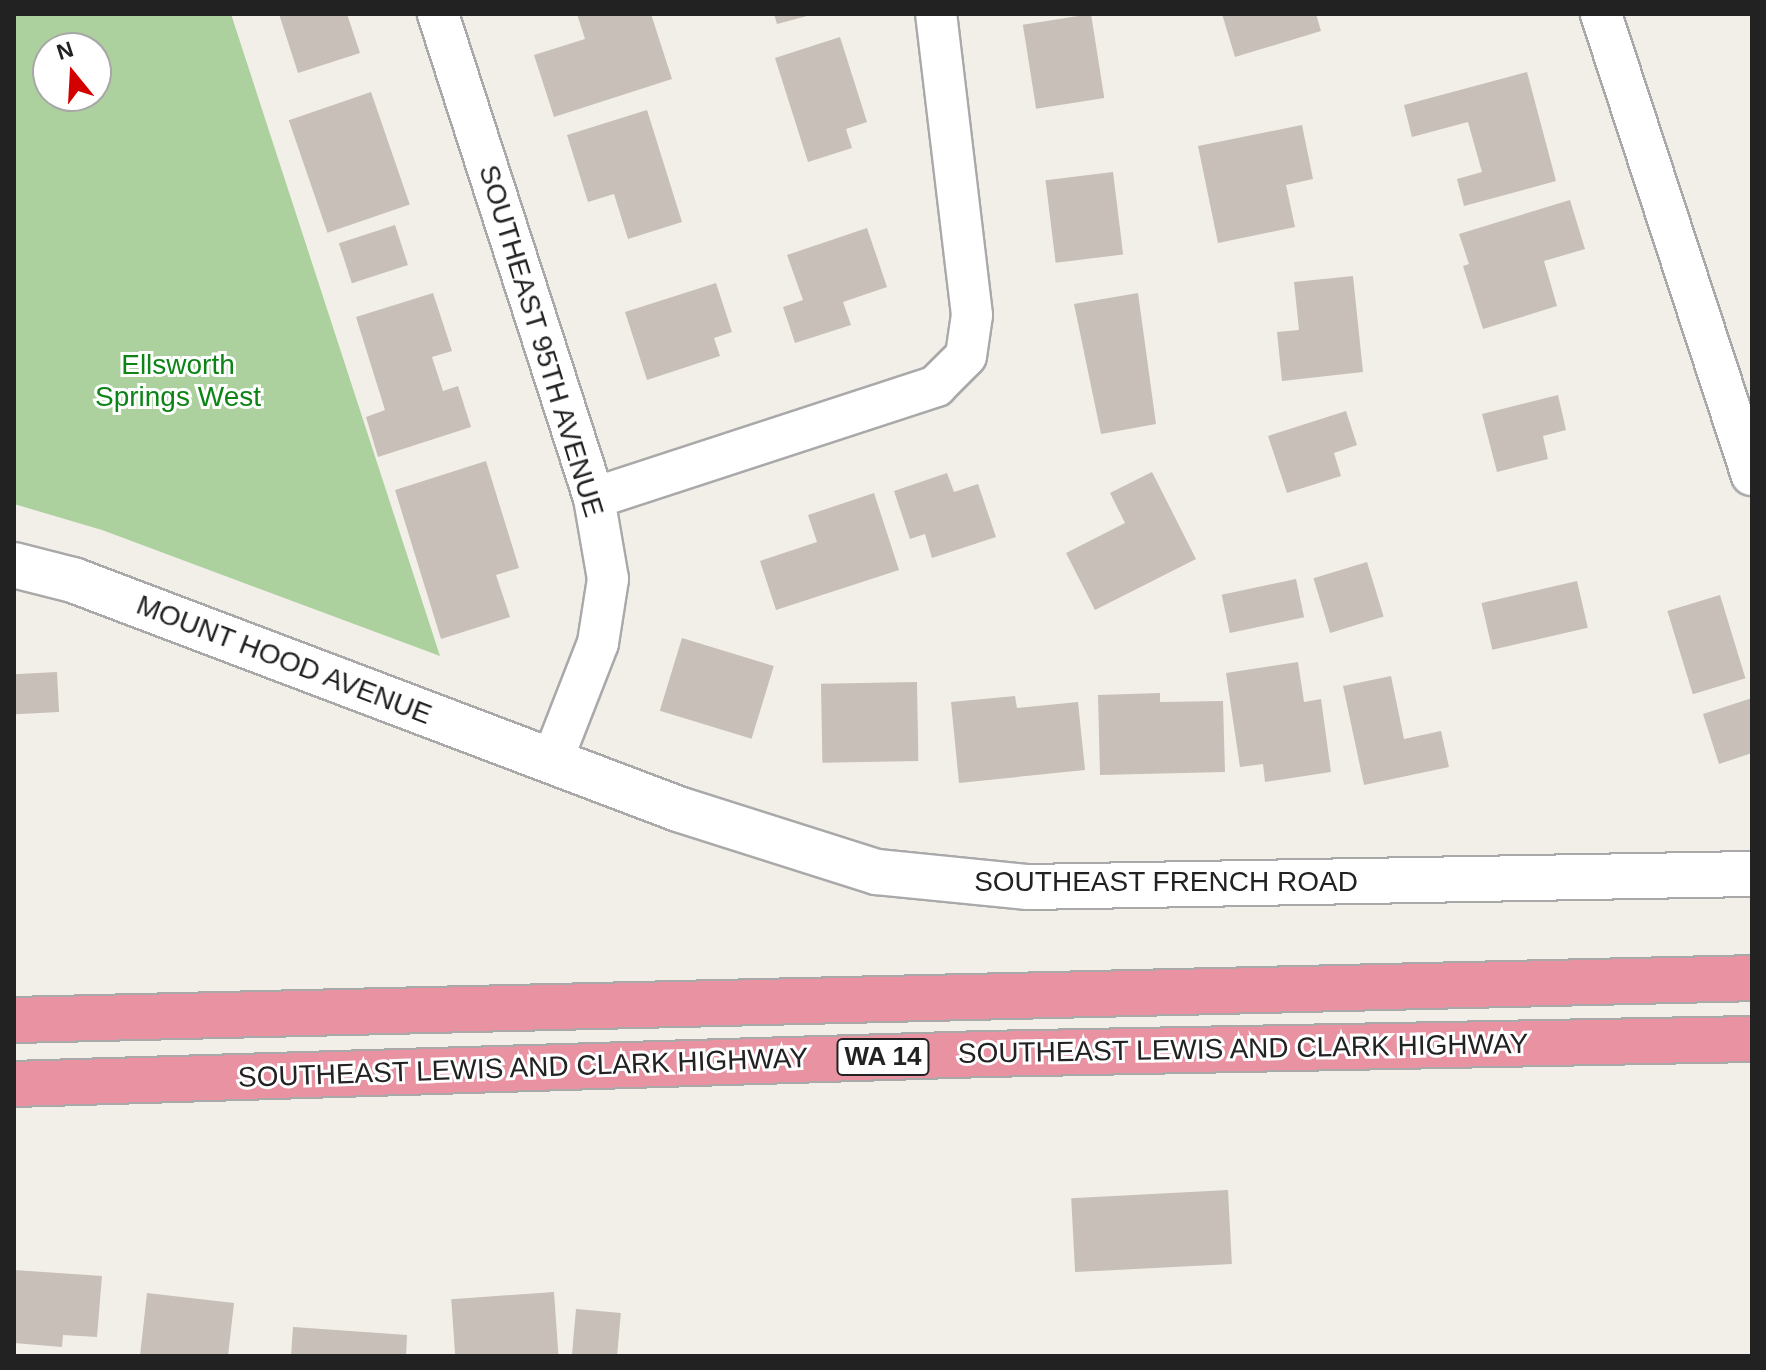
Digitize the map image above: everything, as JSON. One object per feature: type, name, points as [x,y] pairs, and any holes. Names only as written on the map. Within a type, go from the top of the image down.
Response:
[{"type":"highway","name":"WA 14","points":[[14,1020],[1752,978]]},
{"type":"highway","name":"SOUTHEAST LEWIS AND CLARK HIGHWAY","points":[[14,1084],[968,1054],[1752,1039]]},
{"type":"street","name":"SOUTHEAST 95TH AVENUE","points":[[438,14],[594,498],[608,579],[598,643],[552,761]]},
{"type":"street","points":[[594,498],[936,386],[966,356],[972,315],[936,14]]},
{"type":"street","points":[[1601,14],[1752,475]]},
{"type":"street","name":"MOUNT HOOD AVENUE","points":[[14,565],[73,580],[552,761]]},
{"type":"street","name":"SOUTHEAST FRENCH ROAD","points":[[552,761],[813,855],[877,872],[946,881],[1028,887],[1752,874]]},
{"type":"green space","name":"Ellsworth Springs West","points":[[14,14],[231,14],[440,656],[102,530],[14,504]]},
{"type":"building","points":[[279,14],[347,14],[360,53],[298,73]]},
{"type":"building","points":[[577,14],[651,14],[672,79],[554,117],[534,55],[585,39]]},
{"type":"building","points":[[774,14],[811,14],[811,15],[777,24]]},
{"type":"building","points":[[1091,14],[1104,98],[1036,109],[1023,25]]},
{"type":"building","points":[[1222,14],[1316,14],[1321,31],[1235,57]]},
{"type":"building","points":[[840,37],[867,122],[846,129],[852,148],[808,162],[775,58]]},
{"type":"building","points":[[1527,72],[1556,181],[1464,206],[1457,179],[1482,172],[1468,122],[1412,137],[1404,105]]},
{"type":"building","points":[[371,92],[410,205],[327,233],[289,120]]},
{"type":"building","points":[[647,110],[682,222],[628,239],[614,194],[588,202],[567,135]]},
{"type":"building","points":[[1302,125],[1313,179],[1286,185],[1295,227],[1218,243],[1198,146]]},
{"type":"building","points":[[1113,172],[1123,254],[1056,263],[1046,180]]},
{"type":"building","points":[[1570,200],[1585,249],[1544,261],[1557,306],[1483,329],[1463,266],[1469,264],[1459,234]]},
{"type":"building","points":[[395,225],[408,265],[352,283],[339,243]]},
{"type":"building","points":[[867,228],[887,287],[843,302],[851,325],[795,343],[783,307],[803,300],[787,255]]},
{"type":"building","points":[[1353,276],[1363,372],[1282,381],[1277,332],[1299,330],[1294,282]]},
{"type":"building","points":[[716,283],[732,332],[714,338],[720,356],[647,380],[625,312]]},
{"type":"building","points":[[433,293],[452,351],[432,357],[443,391],[458,386],[471,427],[378,457],[366,417],[385,410],[356,317]]},
{"type":"building","points":[[1138,293],[1156,424],[1101,434],[1074,304]]},
{"type":"building","points":[[1558,395],[1566,430],[1543,436],[1548,459],[1497,472],[1482,414]]},
{"type":"building","points":[[1346,411],[1357,445],[1334,453],[1341,476],[1287,493],[1268,436]]},
{"type":"building","points":[[486,461],[519,568],[496,575],[510,617],[441,639],[395,490]]},
{"type":"building","points":[[1152,472],[1196,559],[1095,610],[1066,553],[1125,523],[1110,493]]},
{"type":"building","points":[[947,473],[954,492],[978,484],[996,537],[932,558],[925,534],[910,539],[894,491]]},
{"type":"building","points":[[874,493],[899,570],[776,610],[760,561],[817,542],[808,515]]},
{"type":"building","points":[[1367,562],[1384,617],[1330,633],[1313,578]]},
{"type":"building","points":[[1296,579],[1304,617],[1230,633],[1222,595]]},
{"type":"building","points":[[1577,581],[1588,628],[1492,650],[1482,603]]},
{"type":"building","points":[[1720,595],[1745,678],[1693,694],[1667,611]]},
{"type":"building","points":[[682,638],[774,666],[752,739],[660,711]]},
{"type":"building","points":[[1298,662],[1304,702],[1321,699],[1331,772],[1265,782],[1263,764],[1240,767],[1226,673]]},
{"type":"building","points":[[57,672],[59,712],[16,714],[14,674]]},
{"type":"building","points":[[1391,676],[1404,739],[1441,731],[1449,767],[1364,785],[1343,686]]},
{"type":"building","points":[[917,682],[918,761],[822,763],[821,684]]},
{"type":"building","points":[[1160,693],[1160,702],[1223,701],[1225,772],[1100,775],[1098,695]]},
{"type":"building","points":[[1015,696],[1017,708],[1078,702],[1085,770],[959,783],[951,702]]},
{"type":"building","points":[[1752,698],[1752,753],[1719,764],[1703,714]]},
{"type":"building","points":[[1228,1190],[1232,1264],[1075,1272],[1071,1198]]},
{"type":"building","points":[[14,1270],[102,1276],[97,1337],[63,1335],[62,1347],[14,1343]]},
{"type":"building","points":[[554,1292],[558,1356],[455,1356],[451,1299]]},
{"type":"building","points":[[147,1293],[234,1303],[228,1356],[140,1356]]},
{"type":"building","points":[[576,1309],[621,1313],[617,1356],[572,1356]]},
{"type":"building","points":[[293,1327],[407,1335],[406,1356],[291,1356]]}]
